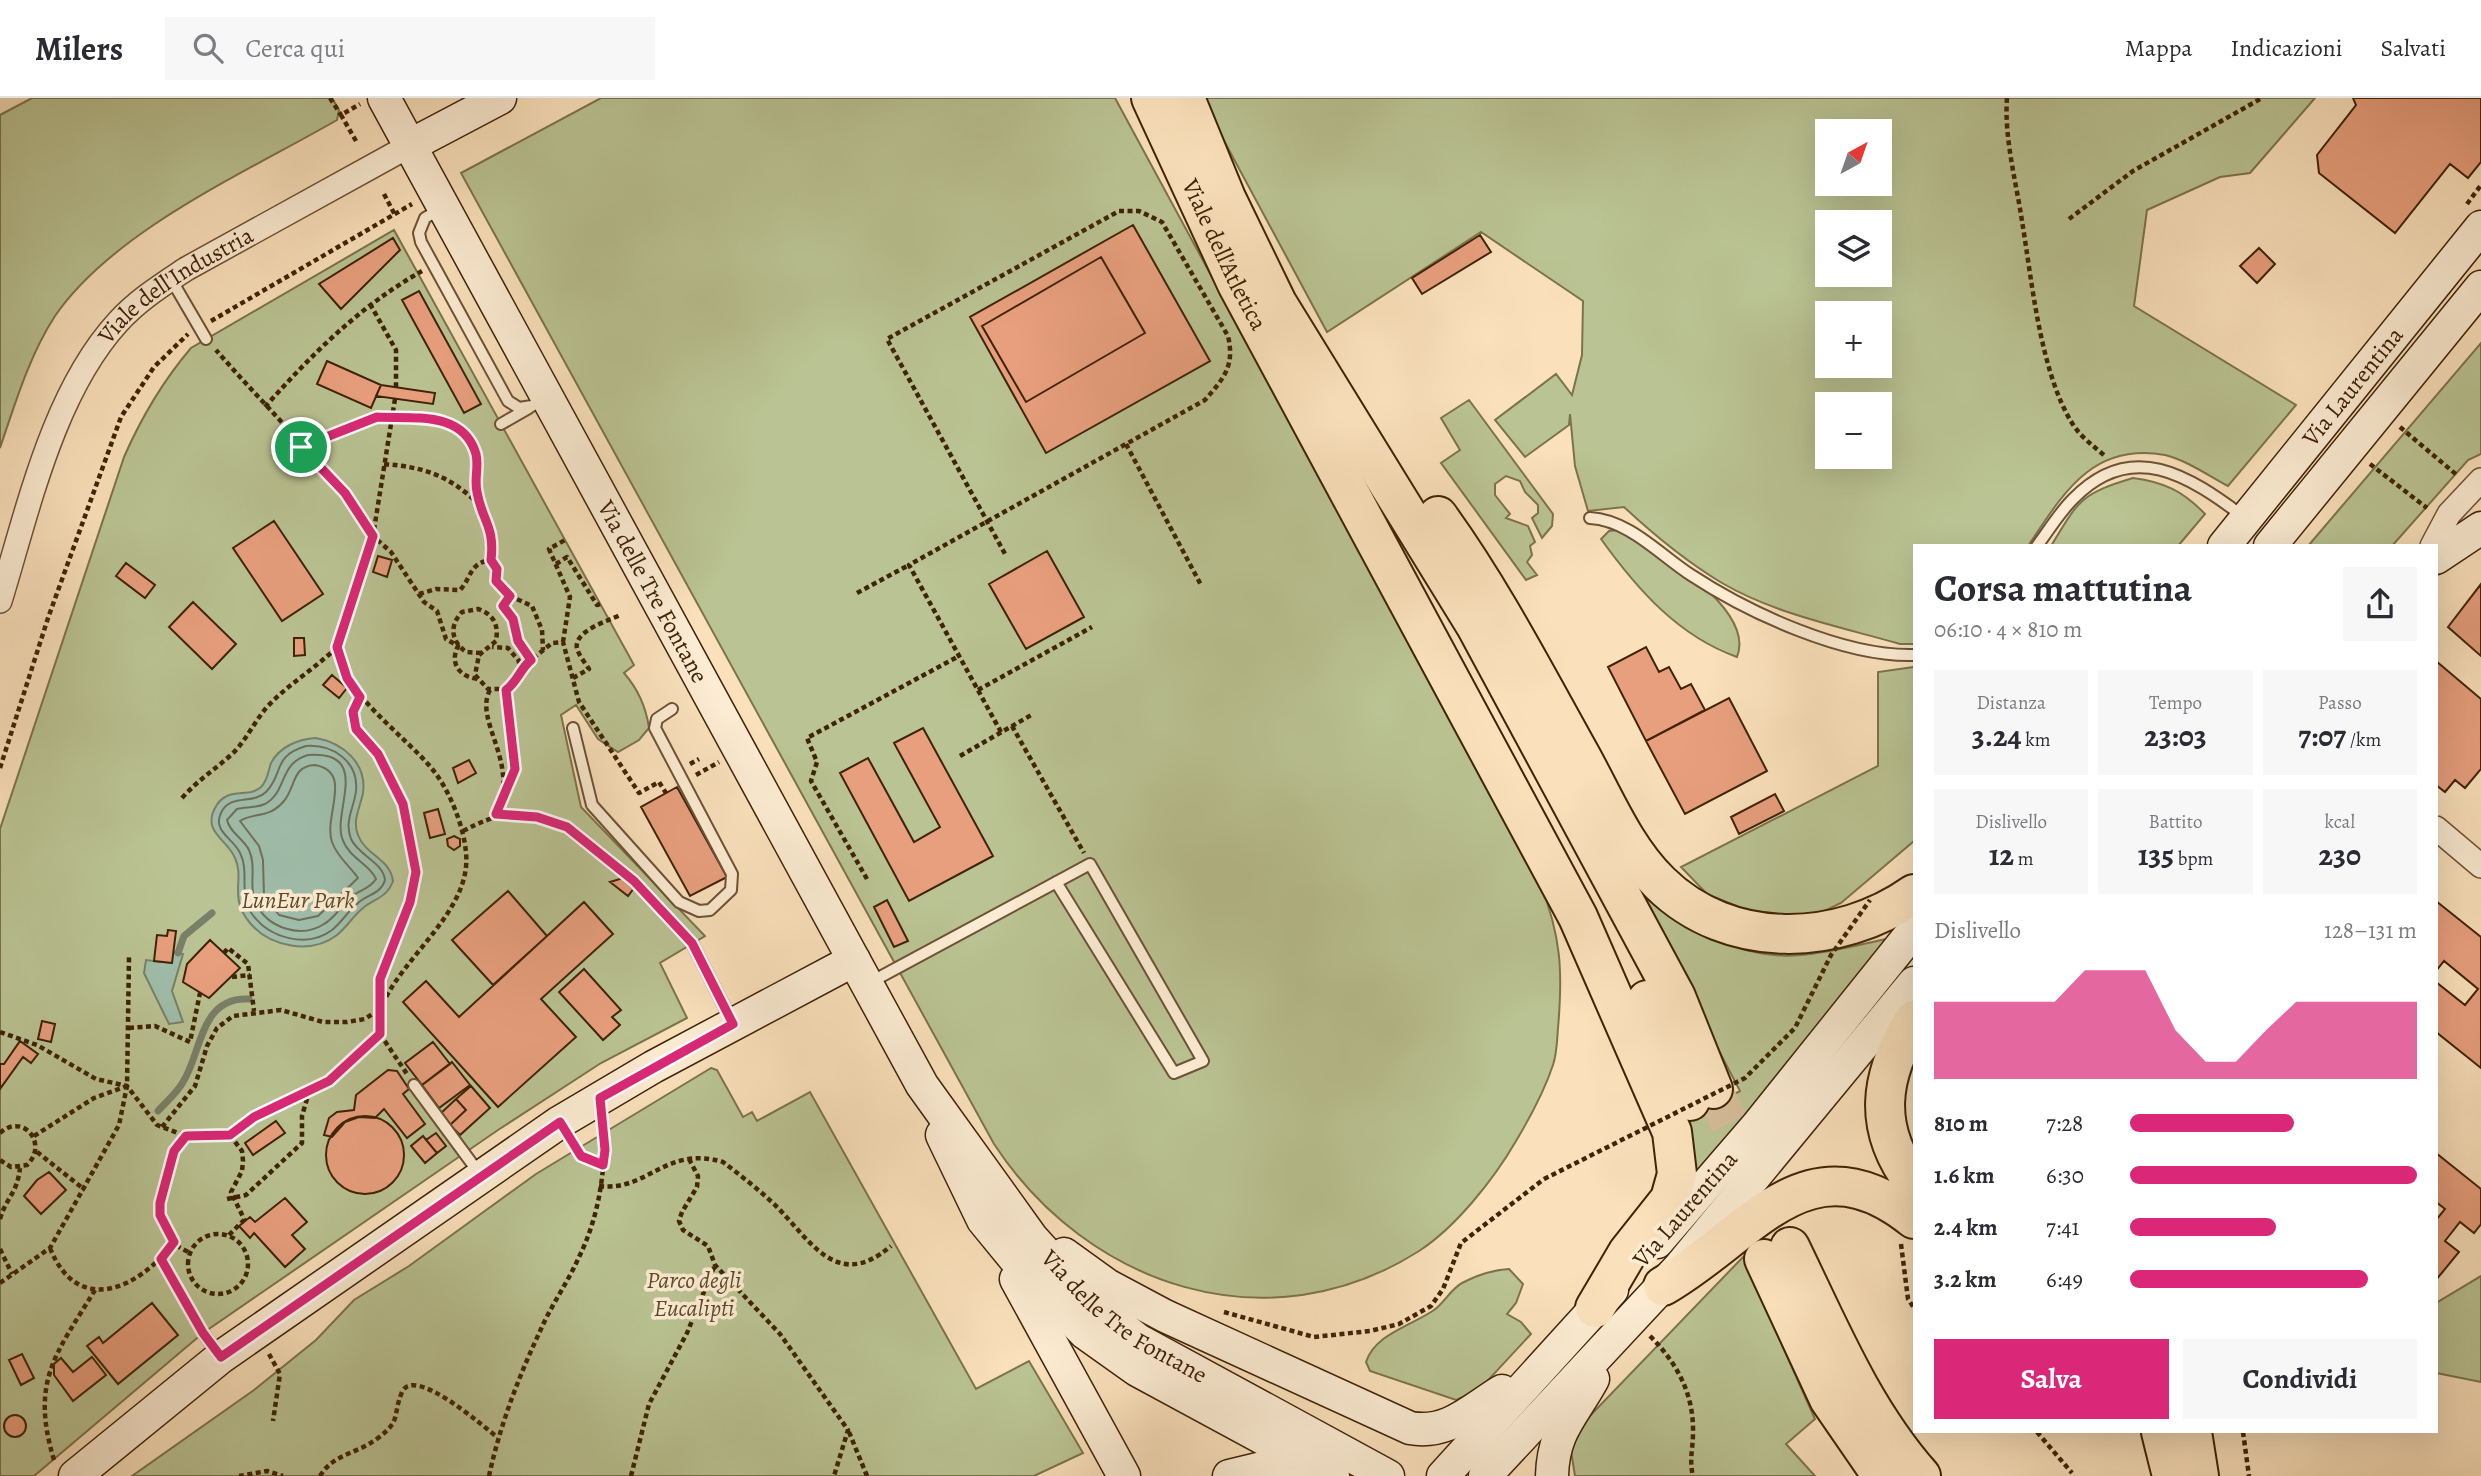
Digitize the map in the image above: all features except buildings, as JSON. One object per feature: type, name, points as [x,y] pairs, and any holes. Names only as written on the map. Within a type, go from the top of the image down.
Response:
[{"type":"highway","name":"Viale dell'Atletica","points":[[1151,98],[1231,272],[1307,409]]},
{"type":"highway","name":"Viale dell'Atletica","points":[[1185,98],[1242,232],[1277,303],[1314,365]]},
{"type":"highway","points":[[1307,409],[1337,448],[1443,620],[1701,1095],[1676,997],[1454,589],[1314,365]]},
{"type":"highway","points":[[1314,365],[1435,513],[1472,565],[1631,847],[1664,887],[1696,910],[1716,920],[1752,931],[1784,935],[1844,928],[1880,914],[1913,895]]},
{"type":"highway","points":[[1307,409],[1338,475],[1571,902],[1672,1132],[1677,1174],[1670,1199],[1628,1252],[1595,1308]]},
{"type":"highway","points":[[1911,1205],[1890,1141],[1885,1105],[1892,1062],[1913,1022]]},
{"type":"highway","points":[[1663,1286],[1702,1262],[1756,1215],[1797,1192],[1826,1186],[1855,1188],[1911,1205]]},
{"type":"highway","points":[[1882,1476],[1829,1398],[1777,1253],[1893,1443],[1921,1476]]},
{"type":"highway","points":[[2161,1433],[2172,1476]]},
{"type":"highway","points":[[2192,1433],[2199,1476]]},
{"type":"main road","name":"Viale dell'Industria","points":[[409,146],[500,98]]},
{"type":"main road","name":"Via delle Tre Fontane","points":[[374,100],[409,146],[429,205],[922,1085],[948,1148],[983,1220],[1050,1299],[1102,1348],[1166,1386],[1333,1476]]},
{"type":"main road","name":"Via Laurentina","points":[[2226,544],[2481,227]]},
{"type":"main road","name":"Via Laurentina","points":[[2272,544],[2481,287]]},
{"type":"main road","points":[[2438,557],[2481,528]]},
{"type":"main road","name":"Via Laurentina","points":[[1446,1471],[1720,1171],[1913,931]]},
{"type":"main road","points":[[64,1467],[212,1345],[258,1331],[560,1122],[733,1024],[860,972]]},
{"type":"main road","name":"Via Laurentina","points":[[1485,1476],[1663,1286],[1913,984]]},
{"type":"main road","name":"Via delle Tre Fontane","points":[[922,1085],[1048,1259],[1120,1328],[1176,1362],[1379,1471]]},
{"type":"main road","points":[[1000,1192],[1058,1249],[1107,1285],[1165,1316],[1410,1428],[1430,1429],[1453,1423],[1496,1395],[1534,1375]]},
{"type":"main road","points":[[983,1220],[1124,1476]]},
{"type":"main road","points":[[1552,1476],[1553,1451],[1560,1431],[1596,1375],[1606,1345]]},
{"type":"main road","points":[[1229,1476],[1262,1468],[1311,1476]]},
{"type":"street","name":"Viale dell'Industria","points":[[0,601],[58,419],[74,383],[117,323],[171,279],[409,146]]},
{"type":"street","points":[[2433,544],[2444,522],[2476,484]]},
{"type":"street","points":[[2438,830],[2481,866]]},
{"type":"lane","points":[[171,279],[206,340]]},
{"type":"lane","points":[[501,424],[539,402]]},
{"type":"lane","points":[[2039,544],[2074,498],[2097,480],[2119,470],[2142,465],[2167,469],[2207,491],[2246,518]]},
{"type":"lane","points":[[1590,518],[1619,525],[1708,586],[1774,620],[1838,642],[1913,655]]},
{"type":"lane","points":[[573,728],[592,805],[680,902],[699,911],[710,910],[731,890],[732,874],[655,728],[657,719],[672,709]]},
{"type":"lane","points":[[567,827],[634,881],[692,943],[733,1024]]},
{"type":"lane","points":[[860,972],[1090,864],[1203,1061],[1174,1073],[1056,882]]},
{"type":"lane","points":[[414,1086],[481,1176]]},
{"type":"path","points":[[330,98],[356,141]]},
{"type":"path","points":[[2007,98],[2006,115],[2013,164],[2042,338],[2071,423],[2082,438],[2119,470]]},
{"type":"path","points":[[2069,219],[2133,171],[2262,98]]},
{"type":"path","points":[[341,115],[374,100]]},
{"type":"path","points":[[384,194],[395,215]]},
{"type":"path","points":[[0,768],[48,618],[121,417],[154,367],[185,337],[200,328],[395,215],[429,205]]},
{"type":"path","points":[[857,593],[909,565],[987,521],[1205,400],[1221,382],[1233,356],[1228,336],[1162,222],[1139,211],[1119,211],[887,340],[987,521],[1005,554]]},
{"type":"path","points":[[265,407],[331,336],[370,304],[418,274]]},
{"type":"path","points":[[370,304],[396,350],[396,387]]},
{"type":"path","points":[[206,340],[345,493],[373,536],[391,552],[419,594],[437,611],[446,639],[466,652],[481,653]]},
{"type":"path","points":[[183,798],[196,782],[234,752],[266,708],[292,682],[312,672],[337,647],[373,536],[395,398]]},
{"type":"path","points":[[301,447],[377,417],[442,420],[463,432],[477,457],[476,491],[489,523],[493,543],[491,560],[497,569],[496,581],[510,596],[532,606],[542,630],[543,650]]},
{"type":"path","points":[[2399,426],[2476,484]]},
{"type":"path","points":[[1126,444],[1201,585]]},
{"type":"path","points":[[2369,463],[2444,522]]},
{"type":"path","points":[[384,464],[411,466],[449,478],[481,507]]},
{"type":"path","points":[[565,540],[549,550],[570,597],[563,642],[579,702],[639,793],[659,782],[666,793]]},
{"type":"path","points":[[556,564],[567,557],[597,605],[600,604]]},
{"type":"path","points":[[419,594],[436,589],[460,590],[470,570],[480,562],[491,560]]},
{"type":"path","points":[[909,565],[1001,732]]},
{"type":"path","points":[[510,596],[503,606],[513,619],[518,641],[531,660]]},
{"type":"path","points":[[492,646],[498,632],[492,616],[478,609],[462,612],[456,618],[453,627],[458,646],[454,659],[458,671],[469,678],[478,679],[490,690],[506,690],[514,685],[520,669],[552,643],[563,642]]},
{"type":"path","points":[[573,678],[589,669],[577,648],[578,640],[620,615]]},
{"type":"path","points":[[978,690],[1092,626]]},
{"type":"path","points":[[478,679],[475,664],[481,653],[492,646],[500,646],[514,653],[520,669]]},
{"type":"path","points":[[162,1127],[195,1086],[207,1046],[217,1028],[233,1016],[254,1009],[292,1011],[323,1022],[335,1022],[365,1019],[380,1009],[413,956],[452,907],[463,883],[467,857],[463,831],[435,772],[391,724],[360,697],[347,678],[337,647]]},
{"type":"path","points":[[867,879],[811,781],[817,762],[807,738],[959,656]]},
{"type":"path","points":[[490,690],[484,708],[502,758],[506,786],[496,814]]},
{"type":"path","points":[[506,690],[515,769],[511,782],[506,786]]},
{"type":"path","points":[[360,697],[353,712],[356,729],[378,754],[403,804],[416,872],[410,902],[380,979],[380,1034],[414,1086]]},
{"type":"path","points":[[960,756],[1033,714]]},
{"type":"path","points":[[1012,726],[1090,864]]},
{"type":"path","points":[[689,765],[699,759]]},
{"type":"path","points":[[695,776],[722,760]]},
{"type":"path","points":[[463,831],[496,814],[537,817],[567,827]]},
{"type":"path","points":[[1212,1308],[1314,1337],[1370,1331],[1399,1324],[1431,1306],[1443,1289],[1461,1244],[1544,1179],[1745,1078],[1795,1028],[1831,955],[1870,901]]},
{"type":"path","points":[[224,953],[228,948],[248,964],[254,1009]]},
{"type":"path","points":[[0,1283],[50,1248],[119,1125],[127,1086],[128,957]]},
{"type":"path","points":[[232,976],[250,975]]},
{"type":"path","points":[[129,1028],[155,1026],[190,1042],[200,993]]},
{"type":"path","points":[[0,1032],[37,1045],[96,1079],[127,1086],[157,1125],[186,1136],[230,1135],[254,1117],[329,1081],[380,1034]]},
{"type":"path","points":[[34,1136],[94,1098],[127,1086]]},
{"type":"path","points":[[227,1199],[246,1195],[302,1143],[302,1116],[310,1091]]},
{"type":"path","points":[[489,1476],[497,1437],[542,1325],[580,1256],[595,1214],[605,1150],[600,1098]]},
{"type":"path","points":[[560,1122],[581,1156],[603,1165]]},
{"type":"path","points":[[0,1133],[13,1126],[21,1126],[34,1136],[37,1152],[33,1159],[20,1168],[0,1160]]},
{"type":"path","points":[[229,1236],[245,1221],[234,1199],[232,1186],[239,1180],[242,1151],[230,1135]]},
{"type":"path","points":[[186,1136],[174,1151],[160,1203],[160,1215],[174,1242],[190,1253]]},
{"type":"path","points":[[37,1152],[85,1189]]},
{"type":"path","points":[[599,1186],[628,1186],[659,1167],[689,1159],[723,1162],[772,1202],[815,1250],[829,1260],[845,1265],[862,1264],[878,1258],[891,1247]]},
{"type":"path","points":[[689,1159],[698,1176],[697,1186],[679,1221],[688,1235],[708,1246],[715,1265],[780,1334],[848,1430],[867,1476]]},
{"type":"path","points":[[0,1219],[4,1205],[18,1187],[20,1168]]},
{"type":"path","points":[[1911,1205],[1901,1244],[1908,1299],[1913,1306]]},
{"type":"path","points":[[212,1234],[229,1236],[240,1242],[249,1261],[247,1273],[233,1290],[223,1294],[202,1289],[189,1273],[190,1253],[203,1237],[212,1234]]},
{"type":"path","points":[[50,1248],[57,1265],[69,1278],[95,1290],[120,1288],[161,1259],[174,1242]]},
{"type":"path","points":[[0,1249],[12,1274]]},
{"type":"path","points":[[161,1259],[212,1345]]},
{"type":"path","points":[[631,1476],[649,1404],[687,1333],[715,1265]]},
{"type":"path","points":[[64,1467],[43,1392],[48,1371],[95,1290]]},
{"type":"path","points":[[1632,1318],[1670,1356],[1683,1380],[1690,1399],[1693,1433],[1689,1460],[1693,1476]]},
{"type":"path","points":[[258,1331],[280,1374],[280,1389],[274,1403],[273,1421]]},
{"type":"path","points":[[320,1476],[341,1455],[372,1443],[392,1427],[402,1391],[408,1386],[421,1385],[442,1396],[497,1437]]},
{"type":"path","points":[[834,1476],[848,1430]]},
{"type":"path","points":[[2038,1433],[2072,1473]]},
{"type":"path","points":[[2243,1433],[2249,1476]]},
{"type":"path","points":[[239,1476],[267,1471],[283,1476]]},
{"type":"green space","points":[[32,98],[332,98],[339,110],[337,120],[184,205],[146,230],[111,256],[80,285],[55,316],[38,347],[23,380],[0,448],[0,115]]},
{"type":"green space","points":[[601,98],[1115,98],[1540,883],[1547,902],[1556,937],[1560,971],[1560,1008],[1553,1065],[1532,1113],[1497,1171],[1460,1216],[1433,1241],[1419,1251],[1361,1280],[1302,1295],[1243,1297],[1185,1287],[1130,1266],[1079,1235],[1033,1194],[994,1144],[461,173]]},
{"type":"green space","points":[[1201,98],[2315,98],[2250,173],[2220,177],[2147,210],[2134,306],[2296,405],[2228,486],[2173,457],[2140,453],[2118,456],[2099,464],[2082,476],[2067,491],[2029,544],[1913,544],[1913,644],[1900,644],[1809,619],[1742,594],[1696,566],[1624,507],[1588,511],[1575,466],[1570,414],[1569,425],[1525,457],[1495,420],[1556,374],[1572,395],[1582,355],[1583,301],[1481,232],[1327,332]]},
{"type":"green space","name":"LunEur Park","points":[[394,230],[634,665],[624,673],[641,699],[649,728],[639,740],[618,752],[598,739],[576,705],[561,715],[581,807],[705,936],[660,963],[687,1018],[601,1063],[498,1130],[203,1333],[34,1476],[0,1476],[0,829],[124,457],[145,413],[162,387],[191,348]]},
{"type":"green space","points":[[2481,343],[2481,454],[2468,460],[2394,544],[2310,544]]},
{"type":"green space","points":[[1469,400],[1553,514],[1552,526],[1542,538],[1532,518],[1538,513],[1538,505],[1525,492],[1520,481],[1506,476],[1495,484],[1495,495],[1510,514],[1506,518],[1528,526],[1535,542],[1530,546],[1532,555],[1527,562],[1537,575],[1526,580],[1441,463],[1460,450],[1441,418]]},
{"type":"green space","points":[[2133,478],[2154,482],[2189,499],[2205,514],[2180,544],[2052,544],[2075,508],[2091,494]]},
{"type":"green space","points":[[1618,530],[1677,565],[1717,600],[1732,620],[1739,639],[1737,657],[1696,637],[1644,593],[1601,539],[1609,531]]},
{"type":"green space","points":[[1913,667],[1913,842],[1841,903],[1808,919],[1746,910],[1707,894],[1681,867],[1878,766],[1878,672]]},
{"type":"green space","points":[[1636,892],[1693,928],[1734,946],[1756,952],[1777,955],[1811,954],[1886,939],[1750,1111],[1681,1193],[1679,1124],[1740,1091]]},
{"type":"green space","name":"Parco degli Eucalipti","points":[[711,1068],[717,1070],[743,1117],[752,1112],[757,1121],[810,1092],[976,1389],[1029,1361],[1083,1453],[1034,1476],[132,1476],[254,1390],[316,1340],[354,1300],[409,1266],[536,1174]]},
{"type":"green space","points":[[1743,1257],[1815,1419],[1786,1444],[1815,1476],[1575,1476],[1571,1451],[1584,1422]]},
{"type":"green space","points":[[1509,1269],[1523,1284],[1516,1303],[1507,1314],[1521,1322],[1531,1334],[1479,1390],[1456,1400],[1370,1371],[1366,1362],[1377,1344],[1385,1337],[1434,1310],[1462,1283],[1485,1273]]},
{"type":"green space","points":[[2481,1276],[2481,1382],[2438,1373],[2438,1302]]},
{"type":"water","points":[[316,738],[335,744],[357,764],[361,772],[363,793],[356,830],[366,848],[387,867],[393,881],[384,894],[363,908],[337,935],[315,945],[291,946],[268,938],[243,914],[238,897],[238,866],[232,852],[214,830],[212,816],[225,797],[261,787],[279,752],[297,742]]},
{"type":"water","points":[[173,952],[183,954],[172,991],[183,1022],[169,1024],[144,973],[146,960],[171,963]]},
{"type":"waterway","points":[[178,953],[184,936],[212,913]]},
{"type":"waterway","points":[[158,1111],[183,1082],[212,1016],[221,1006],[233,1000],[249,999]]},
{"type":"tunnel","points":[[1713,1089],[1790,1247]]},
{"type":"route","points":[[377,417],[442,420],[463,432],[477,457],[476,491],[489,523],[493,543],[491,560],[497,569],[496,581],[510,596],[503,606],[513,619],[518,641],[531,660],[520,669],[514,685],[506,690],[505,701],[509,710],[509,729],[515,750],[515,769],[496,814],[537,817],[567,827],[634,881],[692,943],[733,1024],[600,1098],[605,1150],[603,1165],[581,1156],[560,1122],[221,1357],[203,1333],[161,1259],[174,1242],[164,1227],[160,1203],[174,1151],[178,1142],[186,1136],[230,1135],[254,1117],[329,1081],[353,1062],[380,1034],[380,979],[415,886],[415,856],[403,804],[378,754],[356,729],[353,712],[360,697],[347,678],[337,647],[373,536],[345,493],[301,447],[377,417]]}]
